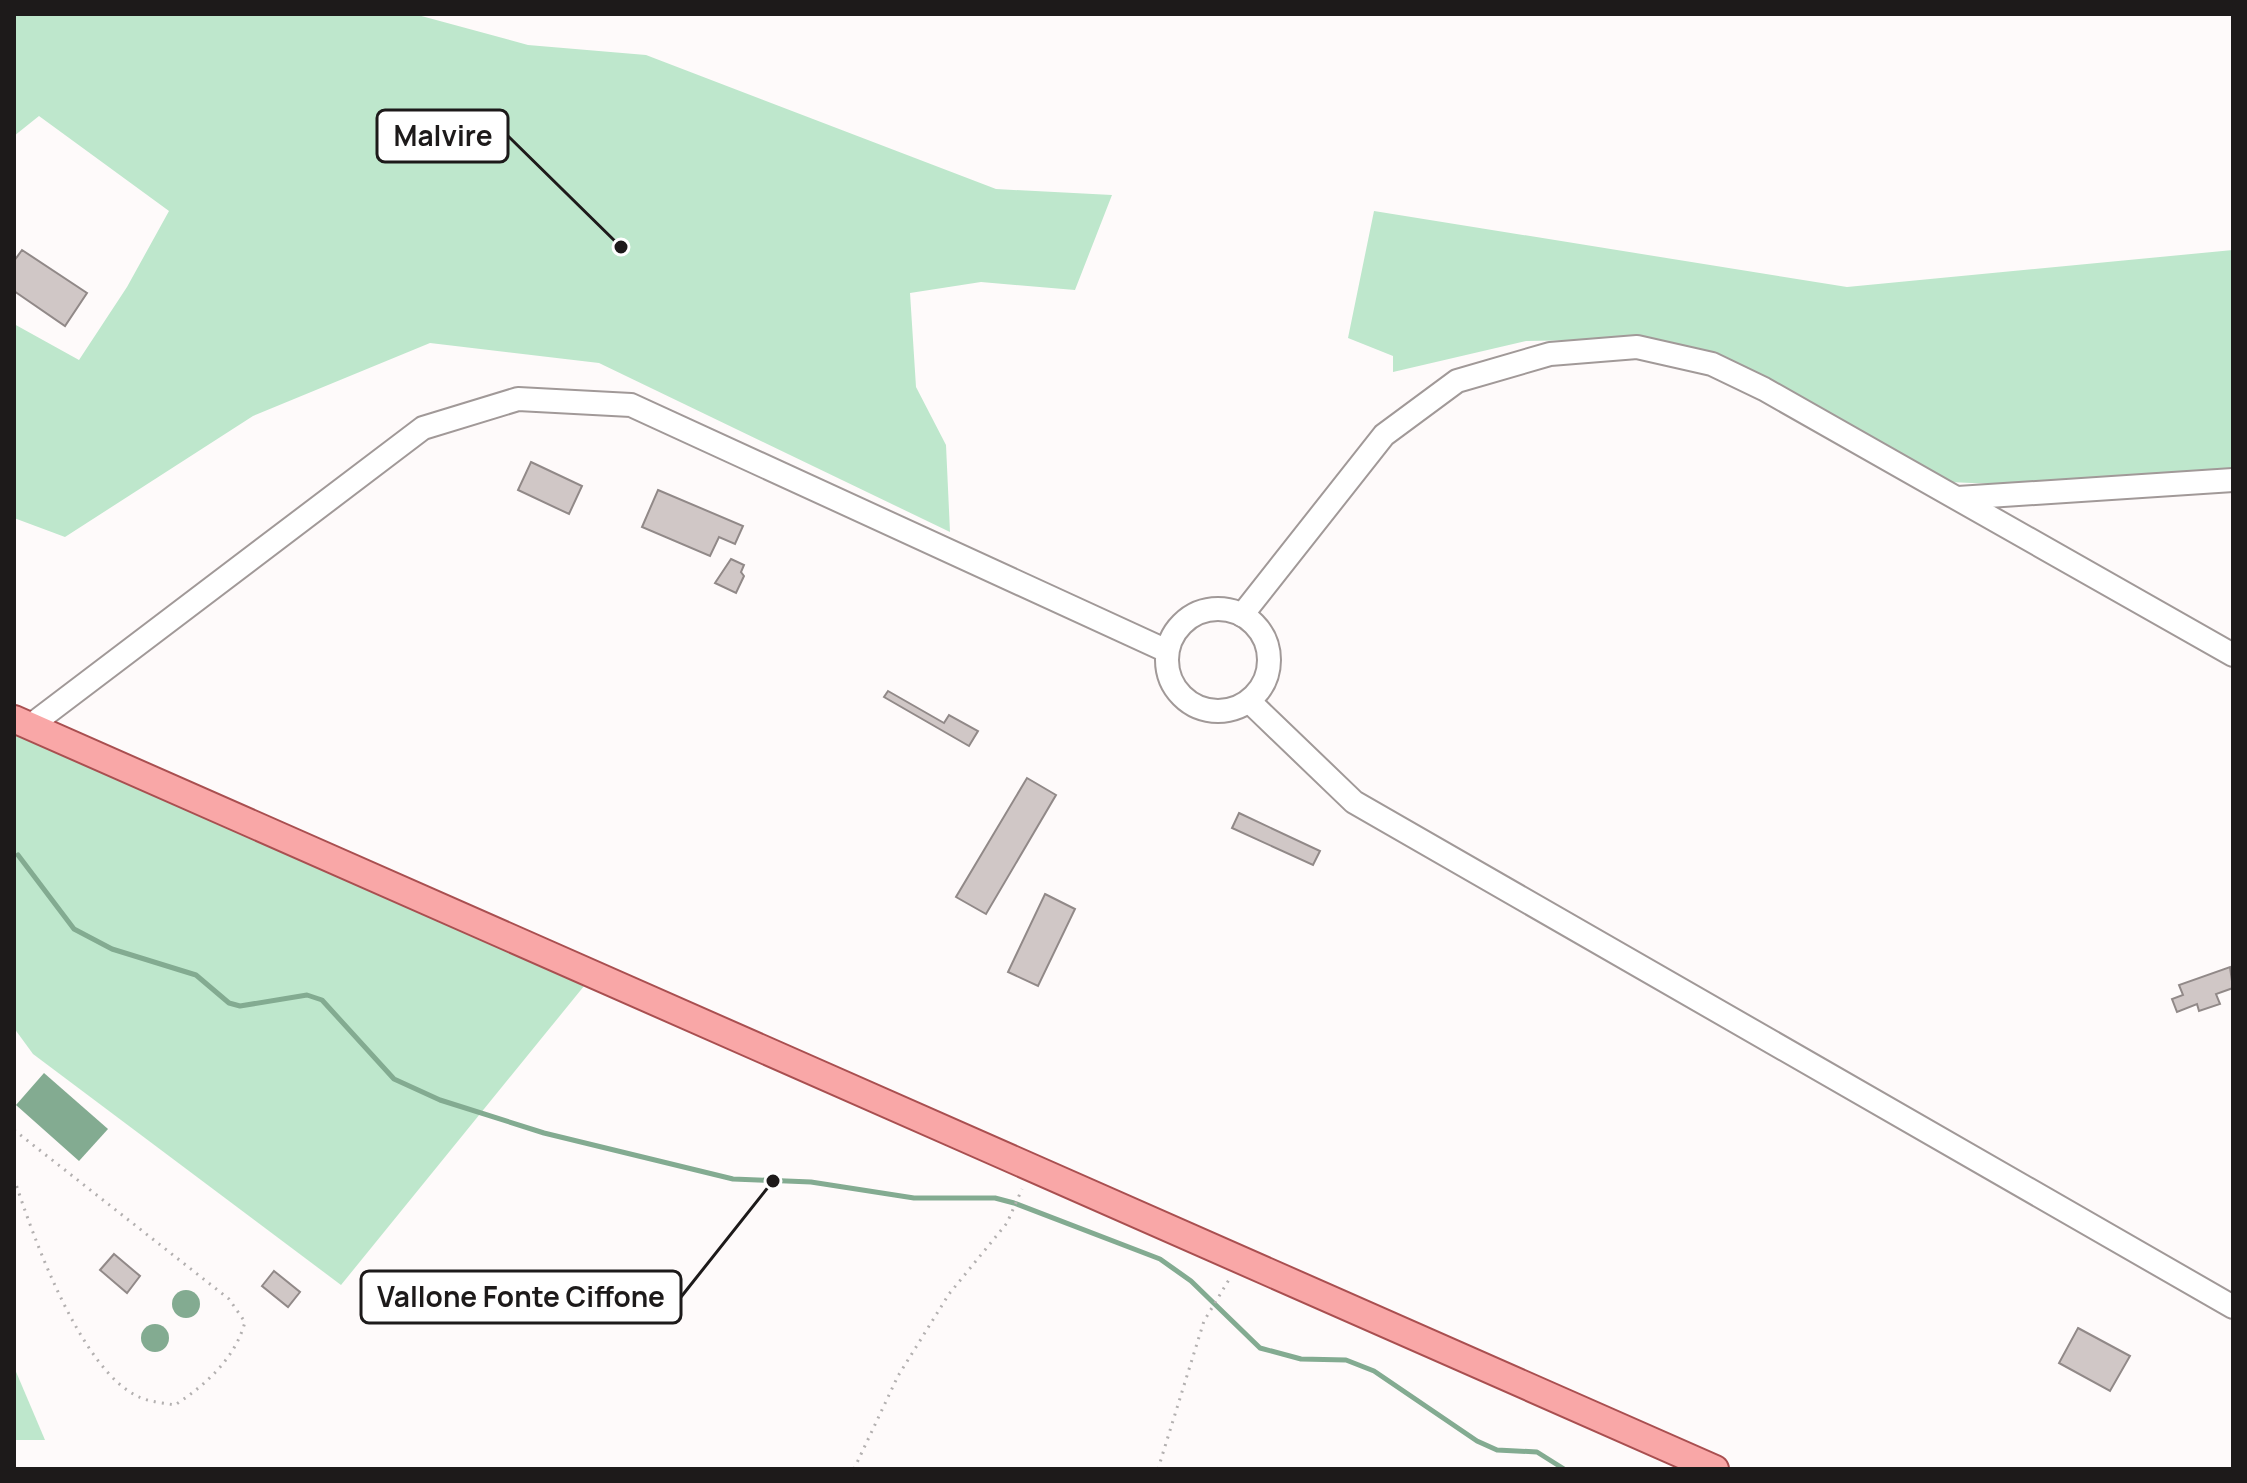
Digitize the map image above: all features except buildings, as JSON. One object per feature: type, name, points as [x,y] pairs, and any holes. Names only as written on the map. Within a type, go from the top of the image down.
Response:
[{"type":"main road","points":[[22,723],[1715,1469]]},
{"type":"lane","points":[[1242,615],[1384,435],[1457,381],[1550,354],[1637,347],[1712,364],[1764,389],[2233,655]]},
{"type":"lane","points":[[22,723],[423,428],[518,399],[631,405],[1167,651]]},
{"type":"lane","points":[[1956,498],[2233,480]]},
{"type":"lane","points":[[1224,609],[1242,615],[1258,628],[1267,646],[1269,666],[1262,686],[1250,702],[1231,710],[1210,711],[1191,704],[1171,681],[1167,651],[1173,633],[1186,619],[1204,610],[1224,609]]},
{"type":"lane","points":[[1250,702],[1354,802],[2233,1307]]},
{"type":"path","points":[[14,1130],[229,1299],[245,1322],[239,1345],[201,1388],[175,1405],[139,1397],[100,1363],[68,1316],[14,1178]]},
{"type":"path","points":[[854,1469],[898,1376],[949,1294],[1010,1215],[1020,1192]]},
{"type":"path","points":[[1158,1469],[1207,1315],[1229,1281],[1238,1260]]},
{"type":"shaded area","points":[[14,14],[414,14],[528,45],[646,55],[996,189],[1112,195],[1075,290],[981,282],[910,293],[916,387],[946,445],[950,532],[599,363],[430,343],[253,416],[65,537],[14,518],[14,324],[79,360],[127,287],[169,211],[39,116],[14,136]]},
{"type":"shaded area","points":[[1374,211],[1847,287],[2233,250],[2233,479],[2112,489],[1949,482],[1742,366],[1646,339],[1526,341],[1393,372],[1393,356],[1348,338]]},
{"type":"shaded area","points":[[14,727],[593,975],[341,1285],[33,1054],[14,1028]]},
{"type":"shaded area","points":[[44,1073],[108,1129],[79,1161],[16,1105]]},
{"type":"shaded area","points":[[186,1290],[196,1294],[200,1304],[196,1314],[186,1318],[176,1314],[172,1304],[176,1294]]},
{"type":"shaded area","points":[[155,1324],[165,1328],[169,1338],[165,1348],[155,1352],[145,1348],[141,1338],[145,1328]]},
{"type":"shaded area","points":[[14,1367],[45,1440],[14,1440]]},
{"type":"waterway","points":[[18,855],[74,929],[112,949],[196,975],[229,1003],[240,1006],[307,995],[322,1000],[394,1079],[440,1100],[544,1133],[733,1179],[811,1182],[914,1198],[995,1198],[1014,1203],[1160,1259],[1191,1281],[1260,1348],[1301,1359],[1346,1360],[1374,1371],[1477,1441],[1497,1450],[1537,1452],[1564,1469]]},
{"type":"place","name":"Malvire","points":[[621,247]]},
{"type":"place","name":"Vallone Fonte Ciffone","points":[[773,1181]]}]
